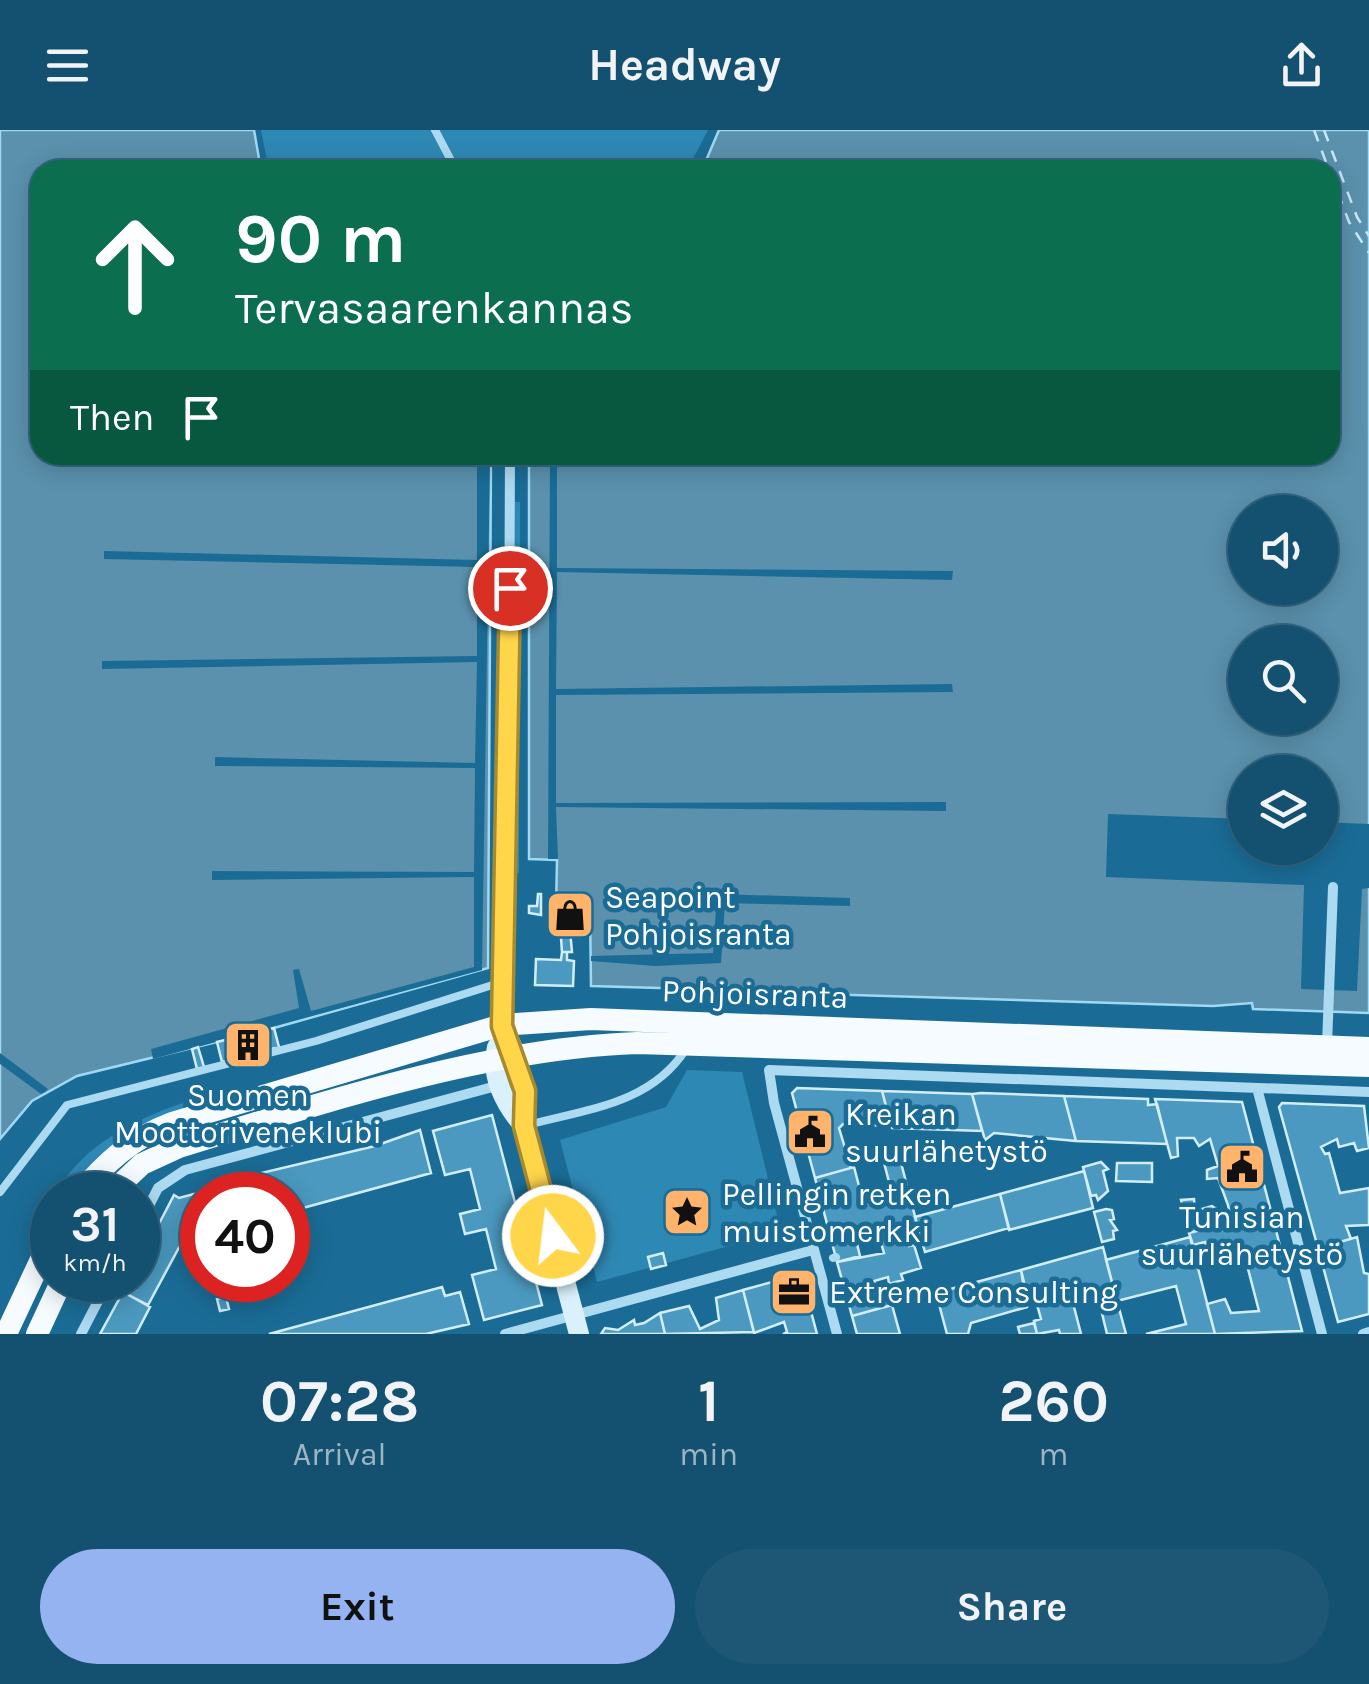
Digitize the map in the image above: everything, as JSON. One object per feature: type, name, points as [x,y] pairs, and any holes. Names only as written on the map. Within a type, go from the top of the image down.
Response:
[{"type":"main road","name":"Pohjoisranta","points":[[98,1172],[154,1130],[502,1026],[591,1018],[1369,1048]]},
{"type":"main road","name":"Pohjoisranta","points":[[158,1154],[505,1058],[598,1044],[1369,1066]]},
{"type":"main road","points":[[130,1172],[158,1154],[170,1177]]},
{"type":"main road","points":[[6,1334],[30,1283]]},
{"type":"main road","points":[[37,1334],[52,1302]]},
{"type":"street","points":[[510,465],[508,892],[502,901],[505,1058],[500,1085],[506,1105],[524,1126]]},
{"type":"street","points":[[1326,1046],[1333,886]]},
{"type":"street","points":[[505,1058],[527,1099],[524,1126],[576,1324]]},
{"type":"street","points":[[837,1334],[769,1070],[1369,1092]]},
{"type":"street","points":[[160,1193],[170,1177],[500,1085]]},
{"type":"street","points":[[1257,1088],[1322,1334]]},
{"type":"street","points":[[506,1334],[576,1324],[813,1250]]},
{"type":"street","points":[[81,1334],[98,1302]]},
{"type":"lane","points":[[439,132],[452,160]]},
{"type":"lane","points":[[0,1192],[67,1106],[316,1041],[502,982]]},
{"type":"lane","points":[[524,1126],[636,1095],[658,1084],[689,1045]]},
{"type":"shaded area","points":[[0,130],[254,130],[259,160],[30,160],[30,465],[491,465],[488,968],[274,1028],[77,1076],[32,1101],[0,1139]]},
{"type":"shaded area","points":[[261,130],[708,130],[692,160],[267,160]]},
{"type":"shaded area","points":[[719,130],[1369,130],[1369,1013],[1253,1009],[1252,1003],[1213,1006],[787,993],[729,986],[728,990],[591,986],[590,910],[556,910],[557,860],[529,859],[529,465],[1340,465],[1340,160],[706,160]]},
{"type":"shaded area","points":[[514,502],[520,502],[520,604],[514,604]]},
{"type":"shaded area","points":[[514,641],[520,641],[519,743],[514,743]]},
{"type":"shaded area","points":[[514,782],[519,782],[519,873],[514,873]]},
{"type":"shaded area","points":[[687,1070],[742,1072],[781,1232],[597,1282],[560,1140],[666,1107]]},
{"type":"shaded area","points":[[183,1103],[183,1112],[132,1132],[84,1172],[71,1172],[110,1137]]},
{"type":"pier","points":[[477,465],[490,465],[482,970],[153,1059],[151,1049],[299,1008],[293,970],[299,969],[311,1011],[474,967],[474,877],[212,880],[212,871],[474,872],[475,768],[215,766],[215,757],[475,763],[477,662],[102,669],[102,661],[477,656],[477,567],[104,559],[104,551],[477,560]]},
{"type":"pier","points":[[550,465],[557,465],[557,568],[953,571],[952,580],[557,572],[556,689],[952,684],[953,692],[556,695],[556,803],[946,802],[946,811],[556,807],[558,859],[548,859]]},
{"type":"pier","points":[[1108,814],[1228,818],[1228,865],[1338,865],[1338,823],[1369,824],[1369,888],[1362,889],[1357,991],[1301,989],[1304,885],[1106,877]]},
{"type":"pier","points":[[717,894],[850,898],[850,906],[725,903],[721,963],[655,966],[591,961],[591,956],[713,953]]},
{"type":"pier","points":[[0,1053],[48,1089],[41,1094],[0,1064]]},
{"type":"building","points":[[538,894],[541,915],[529,913],[529,906],[537,906]]},
{"type":"building","points":[[559,910],[590,910],[590,919],[569,919],[572,952],[562,952]]},
{"type":"building","points":[[562,952],[567,952],[567,960],[574,961],[573,986],[535,985],[536,959],[561,960]]},
{"type":"building","name":"Suomen Moottoriveneklubi","points":[[274,1028],[279,1047],[222,1062],[217,1042]]},
{"type":"building","points":[[198,1047],[204,1067],[197,1069],[192,1049]]},
{"type":"building","points":[[797,1088],[882,1091],[891,1126],[843,1124],[839,1128],[851,1168],[815,1178],[792,1093]]},
{"type":"building","points":[[882,1091],[972,1094],[982,1131],[892,1128]]},
{"type":"building","points":[[972,1094],[1064,1096],[1076,1141],[994,1133],[985,1140]]},
{"type":"building","points":[[1064,1096],[1148,1099],[1148,1105],[1157,1104],[1167,1144],[1076,1141]]},
{"type":"building","points":[[1155,1099],[1242,1102],[1271,1211],[1189,1233],[1181,1200],[1194,1199],[1195,1211],[1212,1206],[1221,1212],[1229,1210],[1228,1205],[1218,1178],[1207,1179],[1207,1170],[1218,1166],[1210,1139],[1199,1146],[1194,1138],[1177,1138],[1178,1156],[1171,1158]]},
{"type":"building","points":[[1282,1103],[1364,1106],[1369,1148],[1357,1151],[1354,1143],[1339,1147],[1337,1139],[1321,1147],[1325,1154],[1329,1153],[1340,1193],[1369,1188],[1369,1225],[1346,1226],[1351,1239],[1318,1248],[1279,1107]]},
{"type":"building","points":[[492,1115],[542,1305],[484,1320],[472,1275],[496,1269],[486,1229],[465,1234],[460,1214],[480,1209],[470,1169],[445,1175],[433,1131]]},
{"type":"building","points":[[420,1130],[431,1173],[310,1206],[310,1172],[265,1172],[375,1146]]},
{"type":"building","points":[[899,1155],[917,1224],[895,1230],[897,1238],[881,1243],[878,1231],[855,1236],[860,1256],[837,1262],[815,1178],[854,1167],[863,1201],[868,1204],[893,1197],[883,1159]]},
{"type":"building","points":[[1101,1162],[1108,1169],[1103,1171],[1108,1191],[1098,1200],[1096,1195],[1091,1196],[1083,1167]]},
{"type":"building","points":[[1117,1163],[1152,1163],[1152,1182],[1116,1181]]},
{"type":"building","points":[[1084,1171],[1093,1208],[1009,1230],[1000,1194]]},
{"type":"building","points":[[1000,1194],[1009,1228],[925,1252],[915,1217]]},
{"type":"building","points":[[174,1195],[179,1198],[180,1246],[160,1283],[160,1222]]},
{"type":"building","points":[[1112,1210],[1114,1219],[1110,1220],[1117,1230],[1113,1231],[1114,1239],[1102,1242],[1094,1212]]},
{"type":"building","points":[[1271,1211],[1302,1331],[1215,1334],[1207,1304],[1225,1299],[1231,1313],[1259,1311],[1241,1242],[1207,1248],[1205,1242],[1193,1245],[1189,1233]]},
{"type":"building","points":[[906,1235],[909,1246],[914,1245],[921,1268],[901,1274],[903,1280],[889,1284],[888,1277],[874,1281],[882,1300],[891,1297],[892,1305],[852,1316],[837,1262],[884,1253],[881,1243]]},
{"type":"building","points":[[1190,1237],[1215,1334],[1146,1334],[1186,1324],[1176,1286],[1117,1301],[1106,1260]]},
{"type":"building","points":[[1357,1237],[1364,1273],[1369,1274],[1369,1314],[1338,1322],[1318,1248]]},
{"type":"building","points":[[1103,1247],[1113,1286],[1076,1297],[1073,1303],[1081,1334],[1060,1334],[1059,1330],[1037,1334],[1034,1321],[1041,1319],[1036,1301],[1029,1303],[1021,1270]]},
{"type":"building","points":[[663,1253],[666,1265],[651,1269],[648,1257]]},
{"type":"building","points":[[1021,1270],[1027,1307],[971,1323],[968,1334],[947,1334],[936,1293]]},
{"type":"building","points":[[801,1274],[817,1334],[783,1334],[787,1332],[784,1322],[754,1333],[743,1290]]},
{"type":"building","points":[[1113,1286],[1126,1334],[1107,1334],[1099,1301],[1107,1299],[1105,1289]]},
{"type":"building","points":[[442,1287],[445,1296],[460,1292],[469,1324],[426,1334],[269,1334]]},
{"type":"building","points":[[743,1290],[754,1332],[665,1334],[660,1313],[689,1306],[700,1329],[719,1320],[716,1298]]},
{"type":"building","points":[[118,1302],[141,1302],[150,1307],[136,1334],[100,1334]]},
{"type":"building","points":[[218,1302],[227,1302],[229,1309],[220,1311]]},
{"type":"building","points":[[892,1305],[900,1334],[857,1334],[852,1316]]},
{"type":"building","points":[[660,1313],[665,1334],[601,1334],[605,1328],[618,1330],[634,1320],[635,1325],[644,1323]]},
{"type":"building","points":[[1034,1323],[1037,1334],[1020,1334],[1018,1327]]},
{"type":"ferry route","points":[[1314,130],[1325,160]]},
{"type":"ferry route","points":[[1324,130],[1335,160]]},
{"type":"ferry route","points":[[1340,172],[1357,217],[1369,236]]},
{"type":"ferry route","points":[[1340,198],[1349,222],[1369,253]]},
{"type":"place","name":"Seapoint Pohjoisranta","points":[[570,915]]},
{"type":"place","name":"Suomen Moottoriveneklubi","points":[[248,1045]]},
{"type":"place","name":"Kreikan suurlähetystö","points":[[810,1132]]},
{"type":"place","name":"Tunisian suurlähetystö","points":[[1242,1167]]},
{"type":"place","name":"Pellingin retken muistomerkki","points":[[687,1212]]},
{"type":"place","name":"Extreme Consulting","points":[[794,1292]]},
{"type":"route","points":[[510,588],[508,892],[502,901],[502,1026],[516,1055],[527,1099],[524,1126],[553,1236]]}]
